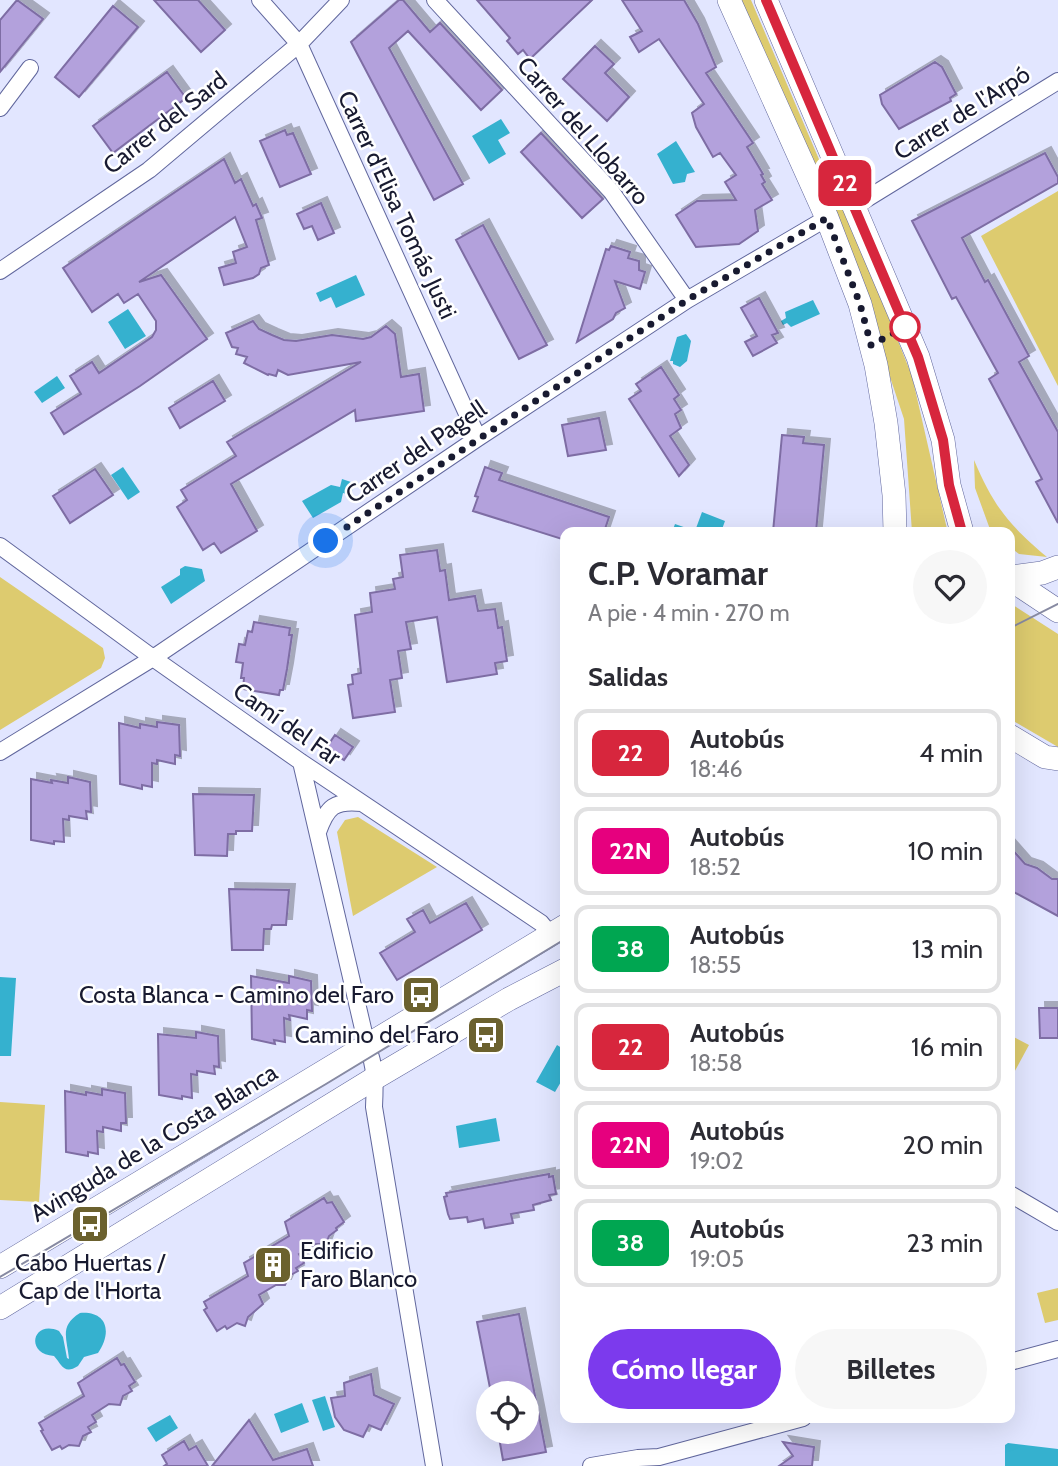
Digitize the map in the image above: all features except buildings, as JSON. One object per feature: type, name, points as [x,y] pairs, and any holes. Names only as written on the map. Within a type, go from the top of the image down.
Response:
[{"type":"street","name":"Carrer d'Elisa Tomás Justi","points":[[260,0],[299,44],[478,438]]},
{"type":"street","name":"Carrer del Sard","points":[[2,265],[149,170],[299,44],[341,0]]},
{"type":"street","name":"Carrer del Llobarro","points":[[435,0],[611,191],[687,300]]},
{"type":"street","points":[[729,0],[827,218],[860,304],[876,365],[886,423],[895,527]]},
{"type":"street","points":[[766,0],[918,357],[943,440],[949,485],[961,527]]},
{"type":"street","points":[[0,108],[30,68]]},
{"type":"street","name":"Carrer de l'Arpó","points":[[855,206],[1058,81]]},
{"type":"street","name":"Carrer del Pagell","points":[[0,752],[153,658],[687,300],[827,218]]},
{"type":"street","name":"Camí del Far","points":[[0,546],[301,762],[541,923],[558,930]]},
{"type":"street","points":[[1015,577],[1042,573],[1058,566]]},
{"type":"street","points":[[1015,581],[1058,611]]},
{"type":"street","points":[[1015,739],[1054,760]]},
{"type":"street","points":[[301,762],[367,1045],[372,1056],[375,1077],[374,1107],[434,1466]]},
{"type":"street","points":[[318,833],[324,816],[332,807],[345,801],[362,803]]},
{"type":"street","points":[[509,999],[553,960],[558,930]]},
{"type":"street","name":"Avinguda de la Costa Blanca","points":[[0,1267],[558,930]]},
{"type":"street","points":[[0,1308],[375,1077],[560,973]]},
{"type":"street","points":[[1015,1197],[1058,1222]]},
{"type":"street","points":[[1015,1361],[1058,1349]]},
{"type":"street","points":[[591,1466],[638,1458],[662,1461],[787,1423]]},
{"type":"shaded area","points":[[739,0],[751,0],[827,178],[818,185]]},
{"type":"shaded area","points":[[1058,191],[1058,386],[981,236]]},
{"type":"shaded area","points":[[833,206],[844,206],[912,376],[947,527],[912,527],[904,419]]},
{"type":"shaded area","points":[[974,460],[988,490],[1004,514],[1022,535],[1047,557],[1019,554],[1015,551],[1015,527],[989,527],[975,488]]},
{"type":"shaded area","points":[[0,577],[103,648],[105,658],[101,668],[0,730]]},
{"type":"shaded area","points":[[1015,606],[1058,634],[1058,747],[1015,722]]},
{"type":"shaded area","points":[[358,817],[437,867],[353,916],[337,832],[345,820]]},
{"type":"shaded area","points":[[1015,1038],[1029,1045],[1015,1071]]},
{"type":"shaded area","points":[[0,1102],[45,1105],[39,1202],[0,1200]]},
{"type":"shaded area","points":[[1058,1288],[1058,1320],[1045,1323],[1037,1293]]},
{"type":"water","points":[[501,119],[510,133],[498,140],[506,154],[489,164],[472,136]]},
{"type":"water","points":[[676,141],[695,172],[687,174],[685,182],[673,184],[657,154]]},
{"type":"water","points":[[356,275],[365,295],[336,308],[331,297],[320,302],[316,293]]},
{"type":"water","points":[[813,300],[820,314],[791,327],[787,323],[783,325],[781,321],[786,318],[785,312]]},
{"type":"water","points":[[128,309],[146,336],[125,349],[108,322]]},
{"type":"water","points":[[686,334],[691,341],[687,361],[680,367],[670,361],[677,337]]},
{"type":"water","points":[[57,376],[65,388],[42,403],[34,392]]},
{"type":"water","points":[[123,467],[140,492],[128,500],[111,475]]},
{"type":"water","points":[[342,479],[354,483],[351,495],[343,493],[341,502],[313,518],[302,501],[331,485],[340,487]]},
{"type":"water","points":[[702,512],[725,521],[723,527],[696,527]]},
{"type":"water","points":[[185,566],[202,569],[205,581],[171,604],[161,587],[180,575],[180,569]]},
{"type":"water","points":[[0,977],[16,978],[11,1056],[0,1056]]},
{"type":"water","points":[[557,1045],[560,1047],[560,1084],[555,1092],[536,1082]]},
{"type":"water","points":[[496,1118],[500,1141],[459,1148],[456,1126]]},
{"type":"water","points":[[80,1313],[89,1313],[102,1320],[106,1331],[105,1338],[98,1353],[84,1357],[78,1366],[69,1370],[54,1356],[38,1350],[36,1338],[43,1330],[59,1331],[69,1359],[67,1328]]},
{"type":"water","points":[[325,1396],[335,1427],[323,1431],[312,1400]]},
{"type":"water","points":[[302,1403],[309,1422],[281,1433],[274,1414]]},
{"type":"water","points":[[170,1415],[178,1428],[156,1442],[147,1428]]},
{"type":"water","points":[[1008,1443],[1058,1449],[1058,1466],[1005,1466],[1005,1445]]},
{"type":"tram line","points":[[1015,626],[1058,604]]},
{"type":"tram line","points":[[0,1277],[560,942]]},
{"type":"bus line","name":"22","points":[[766,0],[918,357],[943,440],[949,485],[959,527]]},
{"type":"place","name":"Costa Blanca - Camino del Faro","points":[[421,995]]},
{"type":"place","name":"Camino del Faro","points":[[486,1035]]},
{"type":"place","name":"Cabo Huertas / Cap de l'Horta","points":[[90,1224]]},
{"type":"place","name":"Edificio Faro Blanco","points":[[273,1265]]},
{"type":"route","points":[[326,541],[687,300],[827,218],[860,304],[871,345],[905,327]]}]
